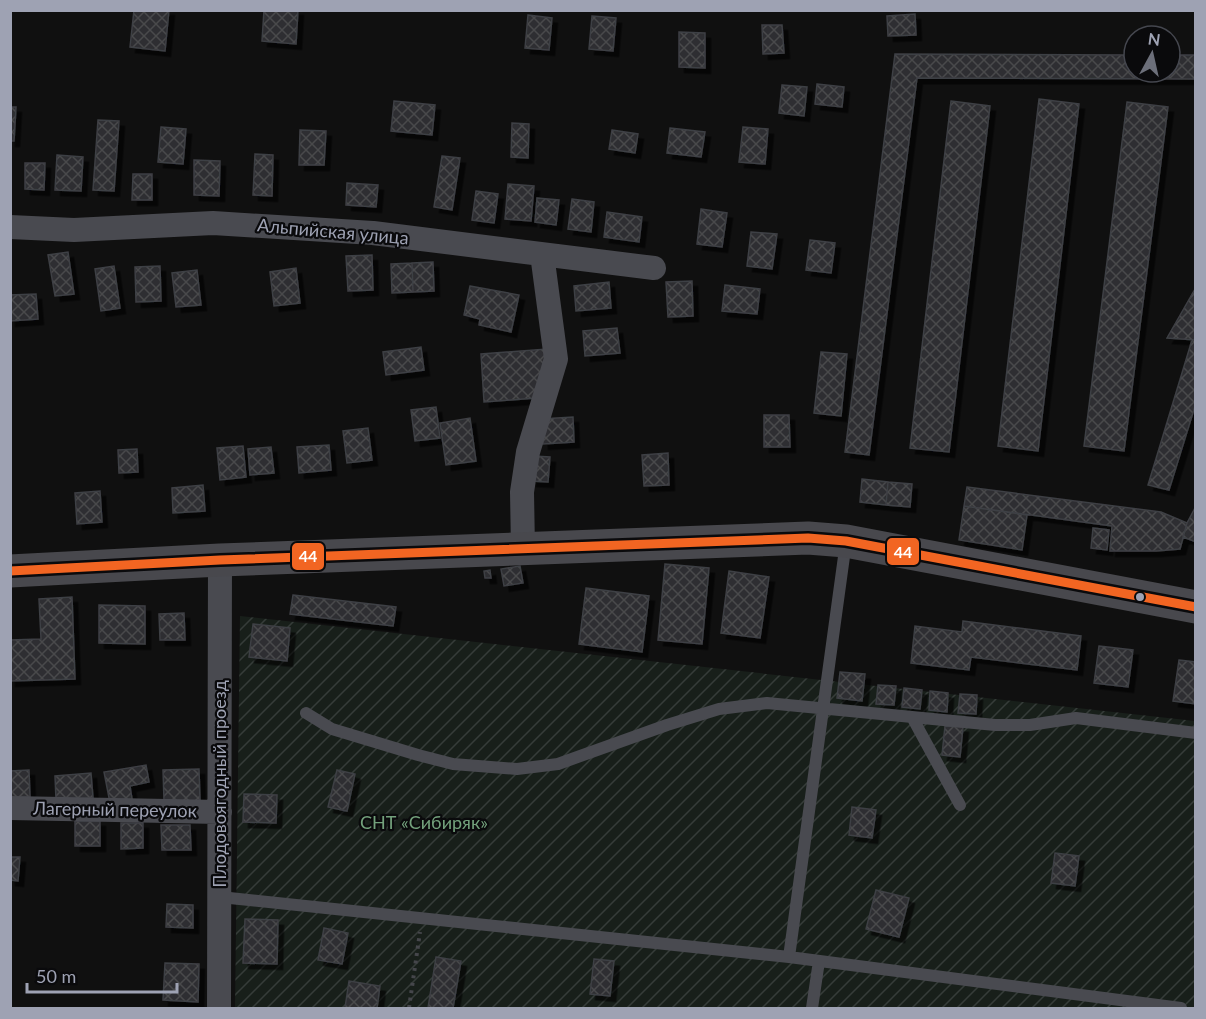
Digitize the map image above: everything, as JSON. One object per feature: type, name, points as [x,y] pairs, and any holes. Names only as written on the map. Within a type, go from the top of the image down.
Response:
[{"type":"main road","points":[[10,571],[220,560],[808,538],[846,541],[1193,603]]},
{"type":"street","name":"Альпийская улица","points":[[10,227],[74,230],[213,223],[373,233],[654,268]]},
{"type":"street","points":[[523,549],[522,492],[528,452],[556,359],[542,254]]},
{"type":"street","name":"Плодовоягодный проезд","points":[[219,1008],[220,560]]},
{"type":"street","name":"Лагерный переулок","points":[[10,808],[220,812]]},
{"type":"lane","points":[[789,957],[846,541]]},
{"type":"lane","points":[[306,713],[332,729],[418,755],[453,764],[517,769],[558,764],[719,709],[767,703],[995,724],[1030,725],[1076,718],[1196,733]]},
{"type":"lane","points":[[912,717],[960,805]]},
{"type":"lane","points":[[220,897],[789,957],[1181,1008]]},
{"type":"lane","points":[[812,1008],[819,961]]},
{"type":"path","points":[[409,1008],[420,928]]},
{"type":"green space","name":"СНТ «Сибиряк»","points":[[240,616],[1195,721],[1195,1008],[235,1008]]},
{"type":"building","points":[[134,10],[169,10],[165,51],[130,47]]},
{"type":"building","points":[[264,10],[298,10],[296,44],[262,41]]},
{"type":"building","points":[[915,14],[916,35],[888,36],[887,16]]},
{"type":"building","points":[[528,15],[552,18],[549,50],[525,48]]},
{"type":"building","points":[[592,16],[616,18],[613,51],[589,49]]},
{"type":"building","points":[[762,25],[782,25],[784,53],[763,54]]},
{"type":"building","points":[[679,32],[705,33],[705,68],[679,67]]},
{"type":"building","points":[[895,54],[1122,55],[1122,79],[917,78],[869,455],[845,452]]},
{"type":"building","points":[[1182,55],[1196,55],[1196,79],[1182,79]]},
{"type":"building","points":[[817,84],[844,87],[842,107],[815,104]]},
{"type":"building","points":[[782,85],[807,87],[804,116],[779,113]]},
{"type":"building","points":[[1039,99],[1079,104],[1038,451],[998,446]]},
{"type":"building","points":[[394,101],[435,105],[432,135],[391,131]]},
{"type":"building","points":[[951,101],[990,106],[949,452],[910,448]]},
{"type":"building","points":[[1127,102],[1168,107],[1124,451],[1084,446]]},
{"type":"building","points":[[10,107],[16,107],[14,141],[10,141]]},
{"type":"building","points":[[98,120],[119,121],[114,191],[93,190]]},
{"type":"building","points":[[512,123],[529,124],[528,158],[511,157]]},
{"type":"building","points":[[161,127],[186,129],[183,164],[158,162]]},
{"type":"building","points":[[743,127],[768,129],[765,164],[739,162]]},
{"type":"building","points":[[670,128],[705,132],[701,157],[667,153]]},
{"type":"building","points":[[300,130],[326,131],[324,165],[299,165]]},
{"type":"building","points":[[612,130],[638,134],[635,153],[609,149]]},
{"type":"building","points":[[255,154],[273,155],[272,196],[253,195]]},
{"type":"building","points":[[57,155],[83,157],[81,191],[55,190]]},
{"type":"building","points":[[442,156],[460,158],[452,210],[434,207]]},
{"type":"building","points":[[194,160],[220,161],[219,196],[194,195]]},
{"type":"building","points":[[25,163],[45,163],[44,190],[25,189]]},
{"type":"building","points":[[133,174],[152,174],[152,200],[132,200]]},
{"type":"building","points":[[347,183],[378,185],[376,207],[346,205]]},
{"type":"building","points":[[508,184],[534,186],[531,221],[505,219]]},
{"type":"building","points":[[476,191],[498,194],[494,223],[472,220]]},
{"type":"building","points":[[537,198],[559,200],[556,225],[535,222]]},
{"type":"building","points":[[572,199],[594,202],[591,232],[568,229]]},
{"type":"building","points":[[701,209],[727,213],[722,247],[697,244]]},
{"type":"building","points":[[607,212],[642,217],[639,242],[604,237]]},
{"type":"building","points":[[751,232],[777,234],[772,269],[747,266]]},
{"type":"building","points":[[810,240],[835,243],[831,273],[806,270]]},
{"type":"building","points":[[68,252],[74,294],[55,296],[48,255]]},
{"type":"building","points":[[372,255],[373,290],[348,291],[346,256]]},
{"type":"building","points":[[433,262],[434,291],[413,292],[412,263]]},
{"type":"building","points":[[412,263],[413,292],[392,293],[391,264]]},
{"type":"building","points":[[114,266],[120,308],[101,311],[95,269]]},
{"type":"building","points":[[160,266],[161,301],[136,302],[135,267]]},
{"type":"building","points":[[296,268],[300,303],[274,306],[270,272]]},
{"type":"building","points":[[197,270],[201,305],[176,307],[172,273]]},
{"type":"building","points":[[692,281],[693,316],[668,317],[666,282]]},
{"type":"building","points":[[609,282],[611,308],[576,311],[574,286]]},
{"type":"building","points":[[1196,282],[1196,340],[1167,338],[1195,289]]},
{"type":"building","points":[[725,285],[760,289],[757,314],[722,311]]},
{"type":"building","points":[[470,286],[519,295],[511,332],[479,325],[480,319],[464,315]]},
{"type":"building","points":[[36,294],[38,319],[10,321],[10,295]]},
{"type":"building","points":[[617,328],[620,353],[585,356],[583,331]]},
{"type":"building","points":[[1192,340],[1196,340],[1196,403],[1169,490],[1148,485]]},
{"type":"building","points":[[421,347],[424,370],[386,375],[383,352]]},
{"type":"building","points":[[547,349],[536,398],[484,402],[481,354]]},
{"type":"building","points":[[821,352],[847,354],[841,416],[814,413]]},
{"type":"building","points":[[436,407],[440,438],[415,441],[411,410]]},
{"type":"building","points":[[764,415],[789,415],[790,447],[764,447]]},
{"type":"building","points":[[573,417],[574,442],[543,444],[541,419]]},
{"type":"building","points":[[470,418],[476,461],[446,465],[440,423]]},
{"type":"building","points":[[368,428],[372,460],[347,463],[343,431]]},
{"type":"building","points":[[329,445],[331,470],[299,473],[297,447]]},
{"type":"building","points":[[243,446],[246,477],[220,480],[217,448]]},
{"type":"building","points":[[271,447],[274,473],[250,475],[248,449]]},
{"type":"building","points":[[137,449],[138,472],[119,473],[118,450]]},
{"type":"building","points":[[668,453],[669,485],[644,486],[642,455]]},
{"type":"building","points":[[533,456],[550,457],[548,482],[531,481]]},
{"type":"building","points":[[862,479],[888,482],[886,505],[860,502]]},
{"type":"building","points":[[888,482],[912,484],[910,507],[886,505]]},
{"type":"building","points":[[203,485],[205,511],[173,513],[172,488]]},
{"type":"building","points":[[967,487],[1161,512],[1187,523],[1180,549],[1110,551],[1112,526],[964,506]]},
{"type":"building","points":[[100,491],[102,522],[77,524],[75,493]]},
{"type":"building","points":[[964,506],[1027,515],[1022,550],[959,540]]},
{"type":"building","points":[[1196,506],[1196,542],[1183,537]]},
{"type":"building","points":[[1093,528],[1109,530],[1107,550],[1091,548]]},
{"type":"building","points":[[665,564],[709,568],[702,644],[658,640]]},
{"type":"building","points":[[520,566],[523,583],[504,586],[501,569]]},
{"type":"building","points":[[490,570],[491,578],[485,578],[484,571]]},
{"type":"building","points":[[729,571],[769,577],[760,638],[721,633]]},
{"type":"building","points":[[586,588],[649,596],[642,652],[579,644]]},
{"type":"building","points":[[293,595],[396,607],[393,626],[290,614]]},
{"type":"building","points":[[72,597],[75,679],[10,681],[10,640],[41,639],[39,599]]},
{"type":"building","points":[[99,605],[145,606],[145,644],[99,643]]},
{"type":"building","points":[[184,613],[185,640],[160,640],[159,614]]},
{"type":"building","points":[[963,621],[1081,636],[1077,670],[971,657],[969,670],[911,663],[915,626],[962,632]]},
{"type":"building","points":[[253,624],[290,628],[287,661],[249,657]]},
{"type":"building","points":[[1099,646],[1133,650],[1128,687],[1094,683]]},
{"type":"building","points":[[1179,660],[1196,662],[1196,704],[1173,701]]},
{"type":"building","points":[[840,672],[865,674],[862,701],[837,698]]},
{"type":"building","points":[[878,685],[896,686],[894,705],[876,704]]},
{"type":"building","points":[[904,688],[922,690],[920,709],[902,707]]},
{"type":"building","points":[[930,691],[948,693],[947,712],[929,710]]},
{"type":"building","points":[[960,694],[977,695],[976,714],[958,713]]},
{"type":"building","points":[[945,726],[963,727],[960,757],[942,755]]},
{"type":"building","points":[[146,765],[149,782],[130,786],[132,799],[110,803],[104,772]]},
{"type":"building","points":[[199,769],[200,801],[164,801],[163,770]]},
{"type":"building","points":[[29,770],[30,797],[10,798],[10,771]]},
{"type":"building","points":[[337,770],[355,774],[347,811],[328,807]]},
{"type":"building","points":[[91,773],[93,798],[56,800],[55,776]]},
{"type":"building","points":[[244,794],[277,795],[276,823],[243,822]]},
{"type":"building","points":[[852,807],[876,810],[872,838],[849,835]]},
{"type":"building","points":[[75,821],[100,821],[100,846],[75,846]]},
{"type":"building","points":[[121,823],[143,823],[143,848],[121,849]]},
{"type":"building","points":[[161,825],[190,825],[191,850],[162,850]]},
{"type":"building","points":[[1055,853],[1079,856],[1075,886],[1051,883]]},
{"type":"building","points":[[10,857],[20,857],[18,881],[10,880]]},
{"type":"building","points":[[876,890],[909,898],[899,937],[866,929]]},
{"type":"building","points":[[167,904],[193,905],[193,928],[166,927]]},
{"type":"building","points":[[245,919],[278,920],[277,964],[243,963]]},
{"type":"building","points":[[324,928],[348,933],[342,964],[318,960]]},
{"type":"building","points":[[436,957],[461,961],[453,1008],[428,1008]]},
{"type":"building","points":[[594,959],[614,961],[610,996],[590,994]]},
{"type":"building","points":[[165,963],[199,964],[198,1002],[163,1000]]},
{"type":"building","points":[[349,981],[380,986],[377,1008],[345,1008]]},
{"type":"transit line","name":"44","points":[[10,571],[220,560],[808,538],[846,541],[1196,607]]}]
